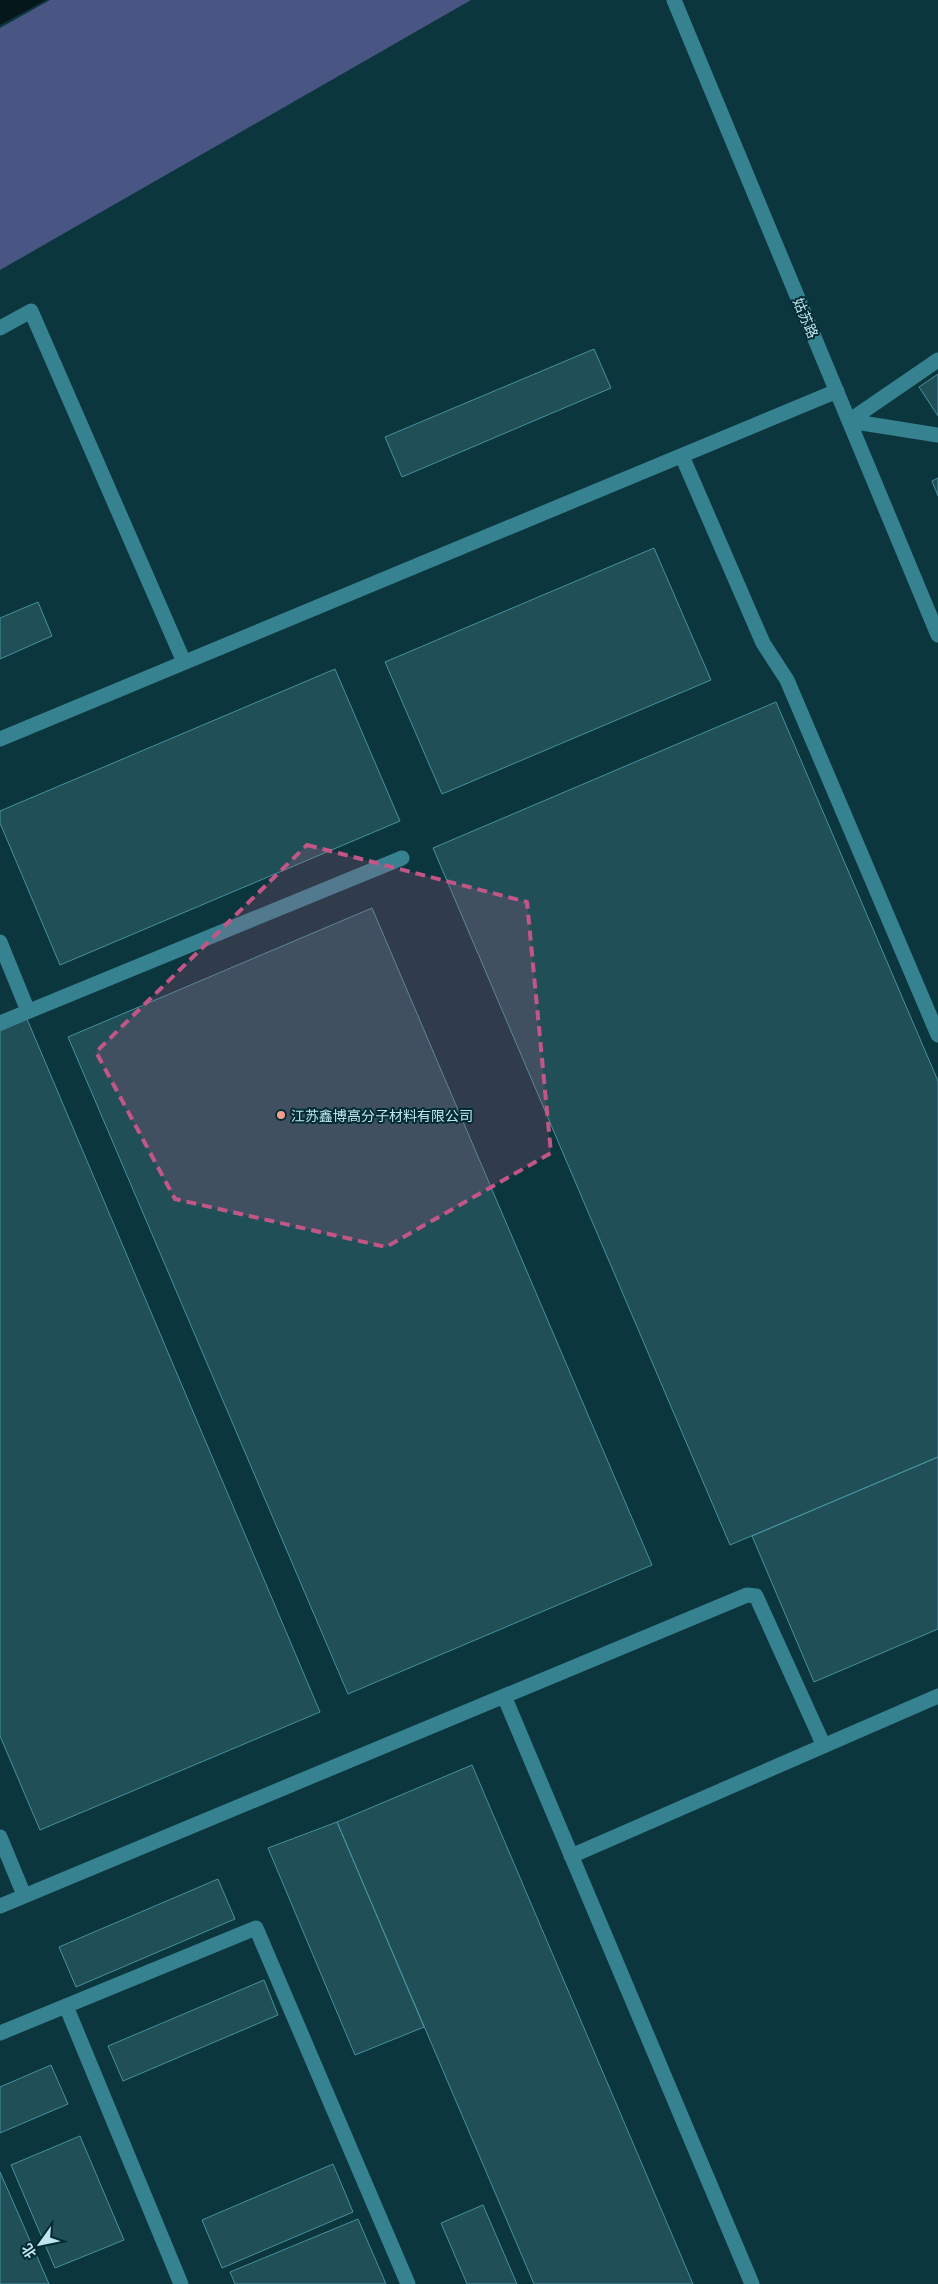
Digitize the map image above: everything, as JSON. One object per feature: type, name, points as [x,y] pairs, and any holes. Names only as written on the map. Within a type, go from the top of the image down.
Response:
[{"type":"street","name":"姑苏路","points":[[674,0],[938,636]]},
{"type":"street","points":[[0,328],[31,310],[184,662]]},
{"type":"street","points":[[849,421],[938,360]]},
{"type":"street","points":[[0,739],[837,392]]},
{"type":"street","points":[[849,421],[938,435]]},
{"type":"street","points":[[682,456],[763,642],[787,680],[938,1035]]},
{"type":"street","points":[[0,1023],[402,858]]},
{"type":"street","points":[[0,942],[28,1011]]},
{"type":"street","points":[[0,1906],[747,1595],[756,1596],[824,1746]]},
{"type":"street","points":[[504,1696],[752,2284]]},
{"type":"street","points":[[571,1856],[938,1696]]},
{"type":"street","points":[[0,1838],[24,1896]]},
{"type":"street","points":[[0,2033],[256,1928],[408,2284]]},
{"type":"street","points":[[66,2006],[181,2284]]},
{"type":"highlighted area","points":[[307,845],[527,902],[551,1153],[386,1247],[175,1199],[96,1052]]},
{"type":"shaded area","points":[[0,0],[46,0],[0,25]]},
{"type":"shaded area","points":[[50,0],[471,0],[0,270],[0,28]]},
{"type":"building","points":[[594,349],[611,388],[402,477],[385,437]]},
{"type":"building","points":[[938,374],[938,416],[919,387]]},
{"type":"building","points":[[938,478],[938,496],[932,481]]},
{"type":"building","points":[[654,548],[711,680],[442,794],[385,662]]},
{"type":"building","points":[[38,602],[52,636],[0,659],[0,618]]},
{"type":"building","points":[[335,669],[400,821],[60,965],[0,823],[0,811]]},
{"type":"building","points":[[776,702],[938,1081],[938,1457],[730,1545],[433,848]]},
{"type":"building","points":[[372,908],[652,1565],[348,1694],[68,1037]]},
{"type":"building","points":[[27,1019],[320,1712],[40,1830],[0,1736],[0,1031]]},
{"type":"building","points":[[938,1457],[938,1629],[814,1682],[752,1536]]},
{"type":"building","points":[[472,1765],[693,2284],[534,2284],[337,1822]]},
{"type":"building","points":[[337,1822],[424,2027],[355,2055],[268,1848]]},
{"type":"building","points":[[218,1879],[235,1919],[76,1987],[59,1947]]},
{"type":"building","points":[[264,1980],[278,2015],[123,2081],[108,2046]]},
{"type":"building","points":[[51,2065],[68,2104],[0,2133],[0,2087]]},
{"type":"building","points":[[80,2136],[124,2240],[55,2268],[11,2165]]},
{"type":"building","points":[[333,2164],[353,2212],[222,2268],[202,2220]]},
{"type":"building","points":[[0,2172],[49,2284],[0,2284]]},
{"type":"building","points":[[483,2205],[517,2284],[467,2284],[441,2223]]},
{"type":"building","points":[[358,2219],[386,2284],[235,2284],[230,2272]]},
{"type":"place","name":"江苏鑫博高分子材料有限公司","points":[[281,1115]]}]
